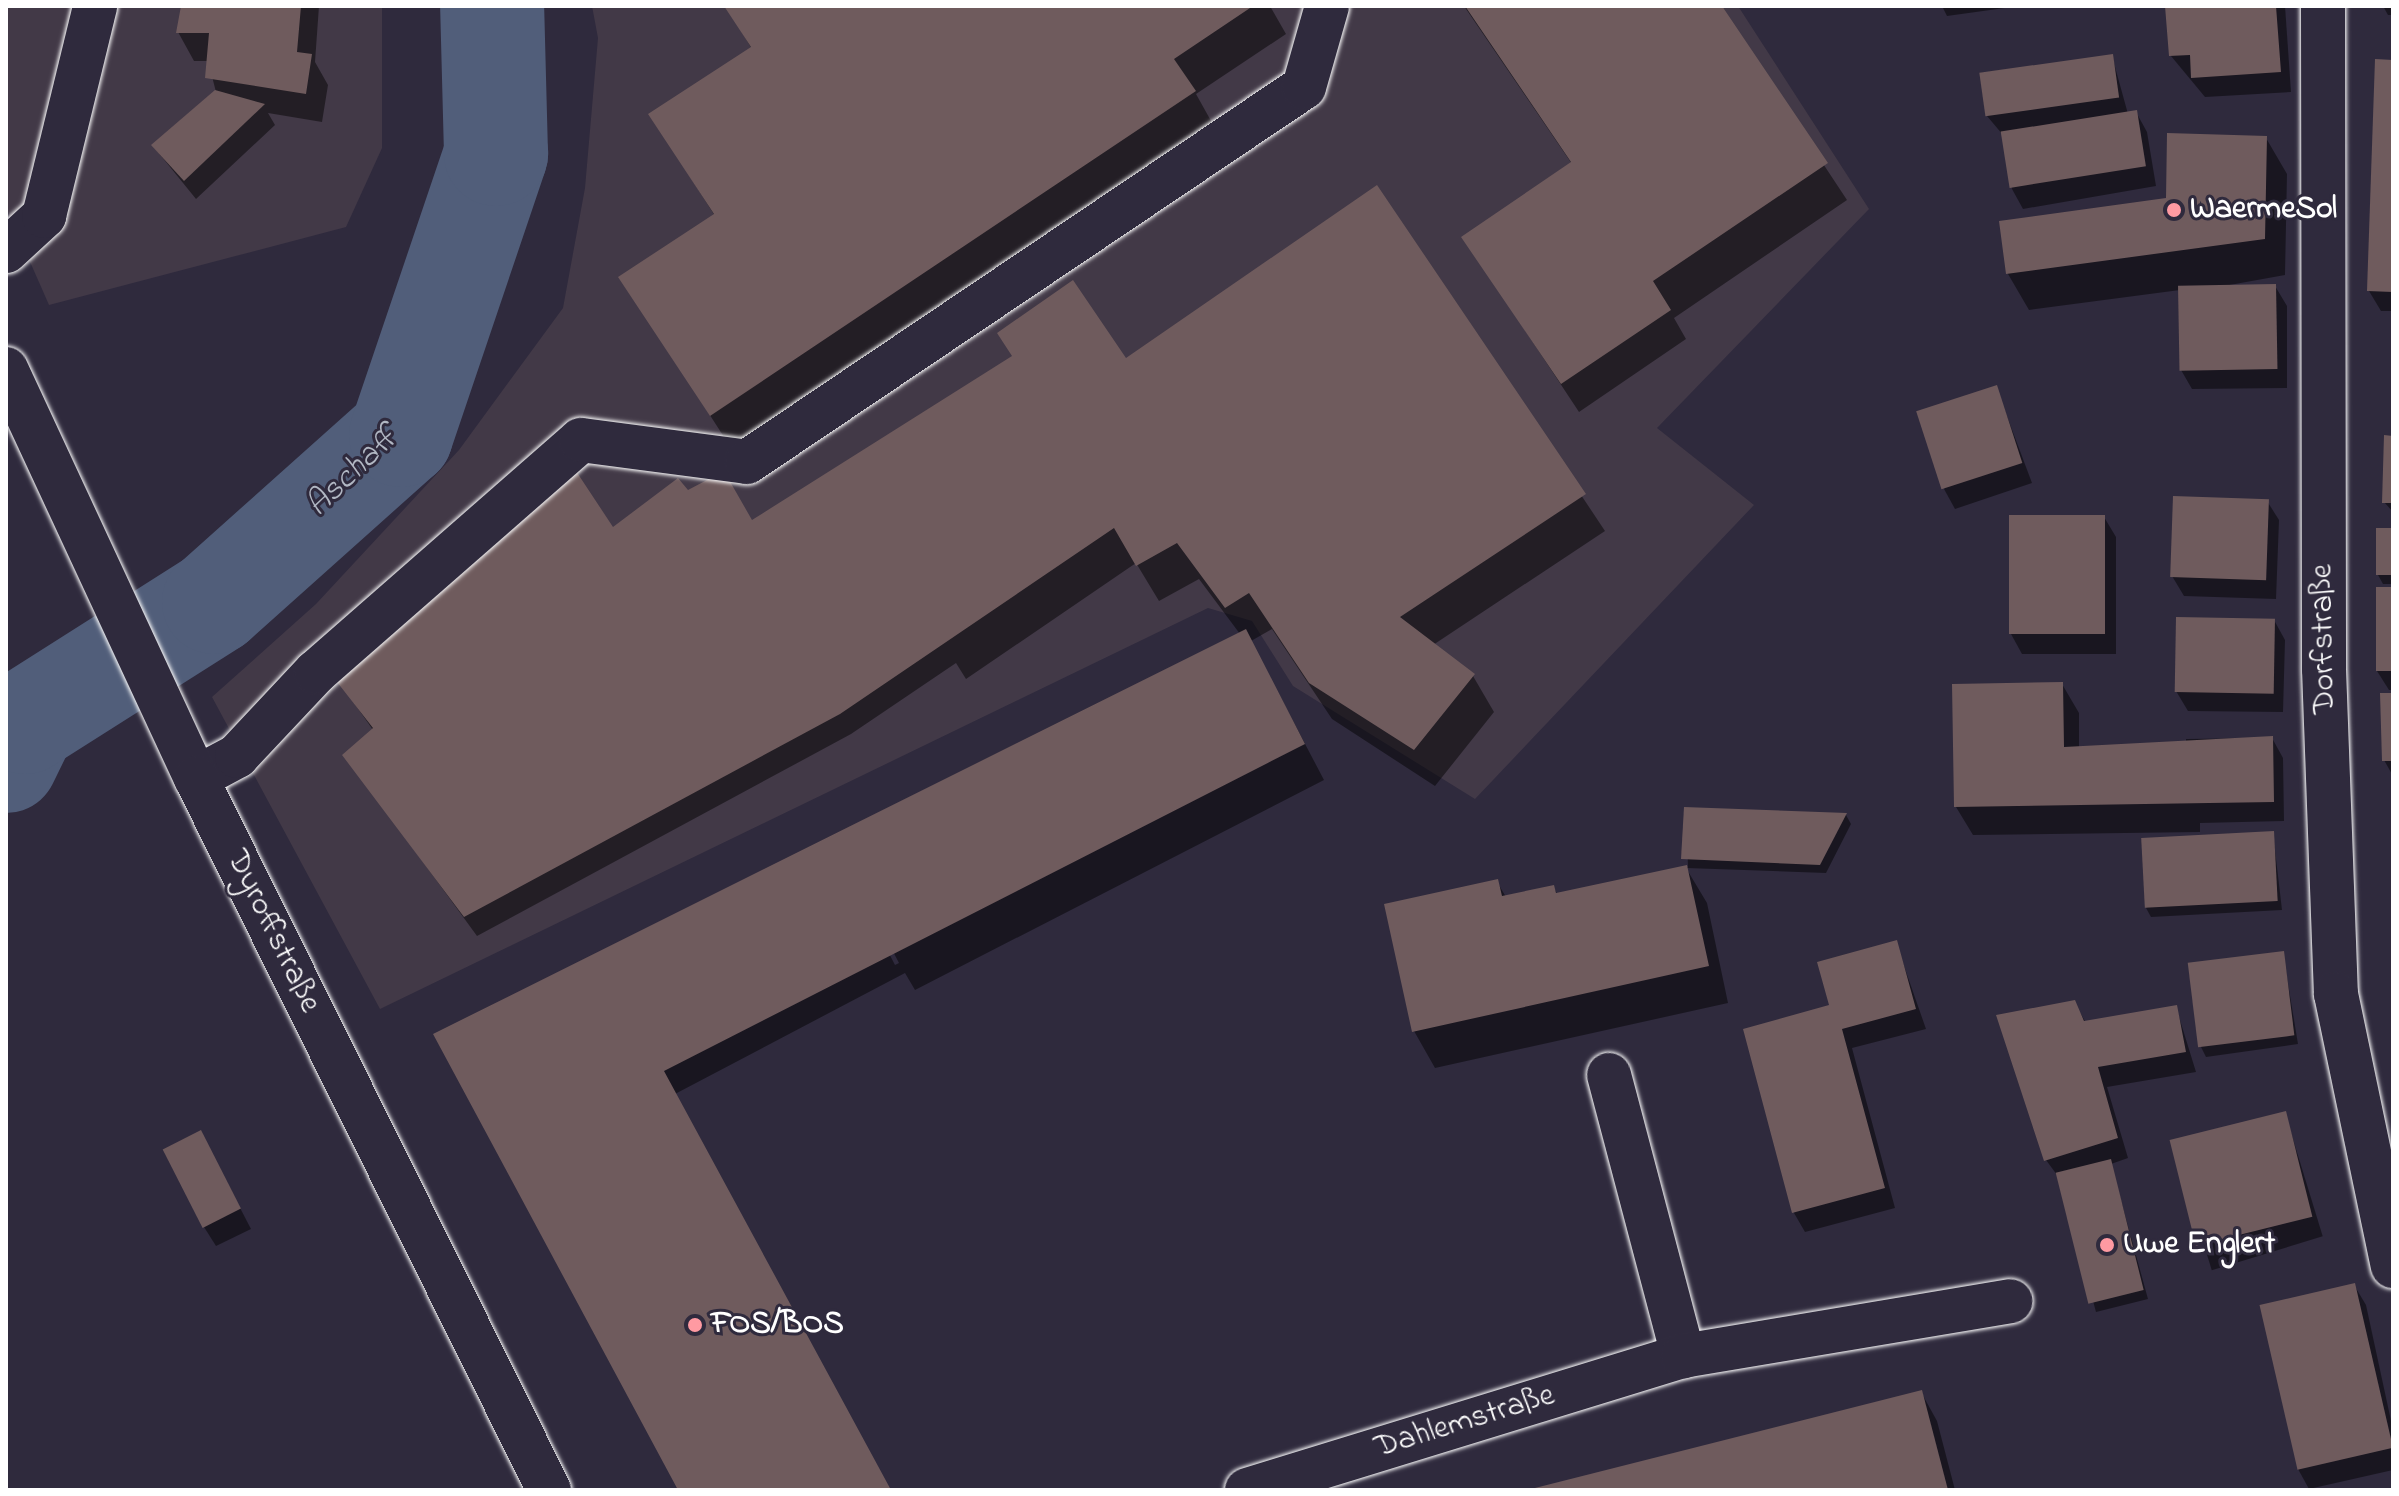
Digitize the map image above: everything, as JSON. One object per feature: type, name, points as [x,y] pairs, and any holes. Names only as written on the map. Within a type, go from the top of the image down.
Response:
[{"type":"street","points":[[6,251],[44,216],[95,6]]},
{"type":"street","points":[[196,778],[237,756],[316,672],[581,440],[747,462],[1304,87],[1327,6]]},
{"type":"street","name":"Dorfstraße","points":[[2323,6],[2324,669],[2336,994],[2393,1266]]},
{"type":"street","name":"Dyroffstraße","points":[[6,369],[100,578],[196,778],[549,1490]]},
{"type":"street","points":[[1609,1075],[1683,1356]]},
{"type":"street","name":"Dahlemstraße","points":[[1247,1490],[1683,1356],[2010,1301]]},
{"type":"shaded area","points":[[6,6],[382,6],[382,148],[346,227],[49,305],[6,207]]},
{"type":"shaded area","points":[[592,6],[1738,6],[1869,209],[1657,428],[1754,505],[1475,799],[1293,686],[1252,621],[1208,608],[380,1009],[212,697],[316,604],[459,450],[563,308],[585,188],[598,38]]},
{"type":"building","points":[[181,6],[301,6],[297,52],[312,54],[306,94],[205,78],[209,33],[176,33]]},
{"type":"building","points":[[724,6],[1253,6],[1174,59],[1196,91],[710,416],[618,277],[714,214],[648,114],[751,47]]},
{"type":"building","points":[[1465,6],[1722,6],[1828,163],[1653,281],[1671,310],[1561,384],[1461,237],[1571,162]]},
{"type":"building","points":[[2165,6],[2276,6],[2281,72],[2191,78],[2190,55],[2169,56]]},
{"type":"building","points":[[2113,54],[2119,98],[1985,116],[1979,73]]},
{"type":"building","points":[[2375,59],[2393,60],[2393,292],[2367,291]]},
{"type":"building","points":[[215,90],[265,104],[184,181],[151,145]]},
{"type":"building","points":[[2137,110],[2146,166],[2010,188],[2001,132]]},
{"type":"building","name":"WaermeSol","points":[[2167,133],[2267,136],[2265,239],[2006,274],[1999,221],[2166,198]]},
{"type":"building","points":[[1377,185],[1586,494],[1400,617],[1475,674],[1414,750],[1309,683],[1249,593],[1225,608],[1177,543],[1136,566],[1114,528],[840,714],[464,917],[342,755],[373,728],[330,673],[576,471],[613,527],[678,478],[688,490],[724,471],[752,520],[1012,356],[997,333],[1073,280],[1126,358]]},
{"type":"building","points":[[2276,284],[2277,369],[2179,371],[2178,286]]},
{"type":"building","points":[[1997,385],[2022,463],[1941,489],[1916,411]]},
{"type":"building","points":[[2384,435],[2393,436],[2393,503],[2382,503]]},
{"type":"building","points":[[2173,496],[2269,499],[2266,580],[2170,577]]},
{"type":"building","points":[[2009,515],[2105,515],[2105,634],[2009,634]]},
{"type":"building","points":[[2376,528],[2393,528],[2393,575],[2376,575]]},
{"type":"building","points":[[2376,587],[2393,587],[2393,671],[2376,671]]},
{"type":"building","points":[[2176,617],[2275,619],[2274,694],[2175,692]]},
{"type":"building","points":[[1246,629],[1305,744],[664,1071],[891,1490],[678,1490],[433,1034]]},
{"type":"building","points":[[2063,682],[2064,747],[2273,736],[2274,802],[1954,807],[1952,684]]},
{"type":"building","points":[[2380,693],[2393,693],[2393,761],[2382,761]]},
{"type":"building","points":[[1684,807],[1847,813],[1820,865],[1681,859]]},
{"type":"building","points":[[2274,831],[2278,901],[2145,908],[2141,838]]},
{"type":"building","points":[[1687,865],[1709,966],[1412,1032],[1384,904],[1498,879],[1502,896],[1554,885],[1556,893]]},
{"type":"building","points":[[1897,940],[1916,1009],[1842,1029],[1885,1188],[1792,1213],[1743,1029],[1829,1005],[1817,962]]},
{"type":"building","points":[[2284,951],[2294,1035],[2198,1047],[2188,963]]},
{"type":"building","points":[[2075,1000],[2084,1021],[2177,1005],[2186,1052],[2098,1067],[2118,1138],[2044,1161],[1996,1015]]},
{"type":"building","points":[[2286,1111],[2312,1217],[2196,1246],[2170,1140]]},
{"type":"building","points":[[201,1130],[241,1208],[203,1228],[163,1150]]},
{"type":"building","points":[[2111,1159],[2144,1290],[2088,1304],[2056,1173]]},
{"type":"building","points":[[2355,1283],[2393,1448],[2298,1470],[2260,1305]]},
{"type":"building","points":[[1922,1390],[1948,1490],[1531,1490],[1531,1489]]},
{"type":"waterway","name":"Aschaff","points":[[6,761],[25,722],[214,602],[401,435],[496,154],[492,6]]},
{"type":"place","name":"WaermeSol","points":[[2174,210]]},
{"type":"place","name":"Uwe Englert","points":[[2107,1245]]},
{"type":"place","name":"FOS/BOS","points":[[695,1325]]}]
